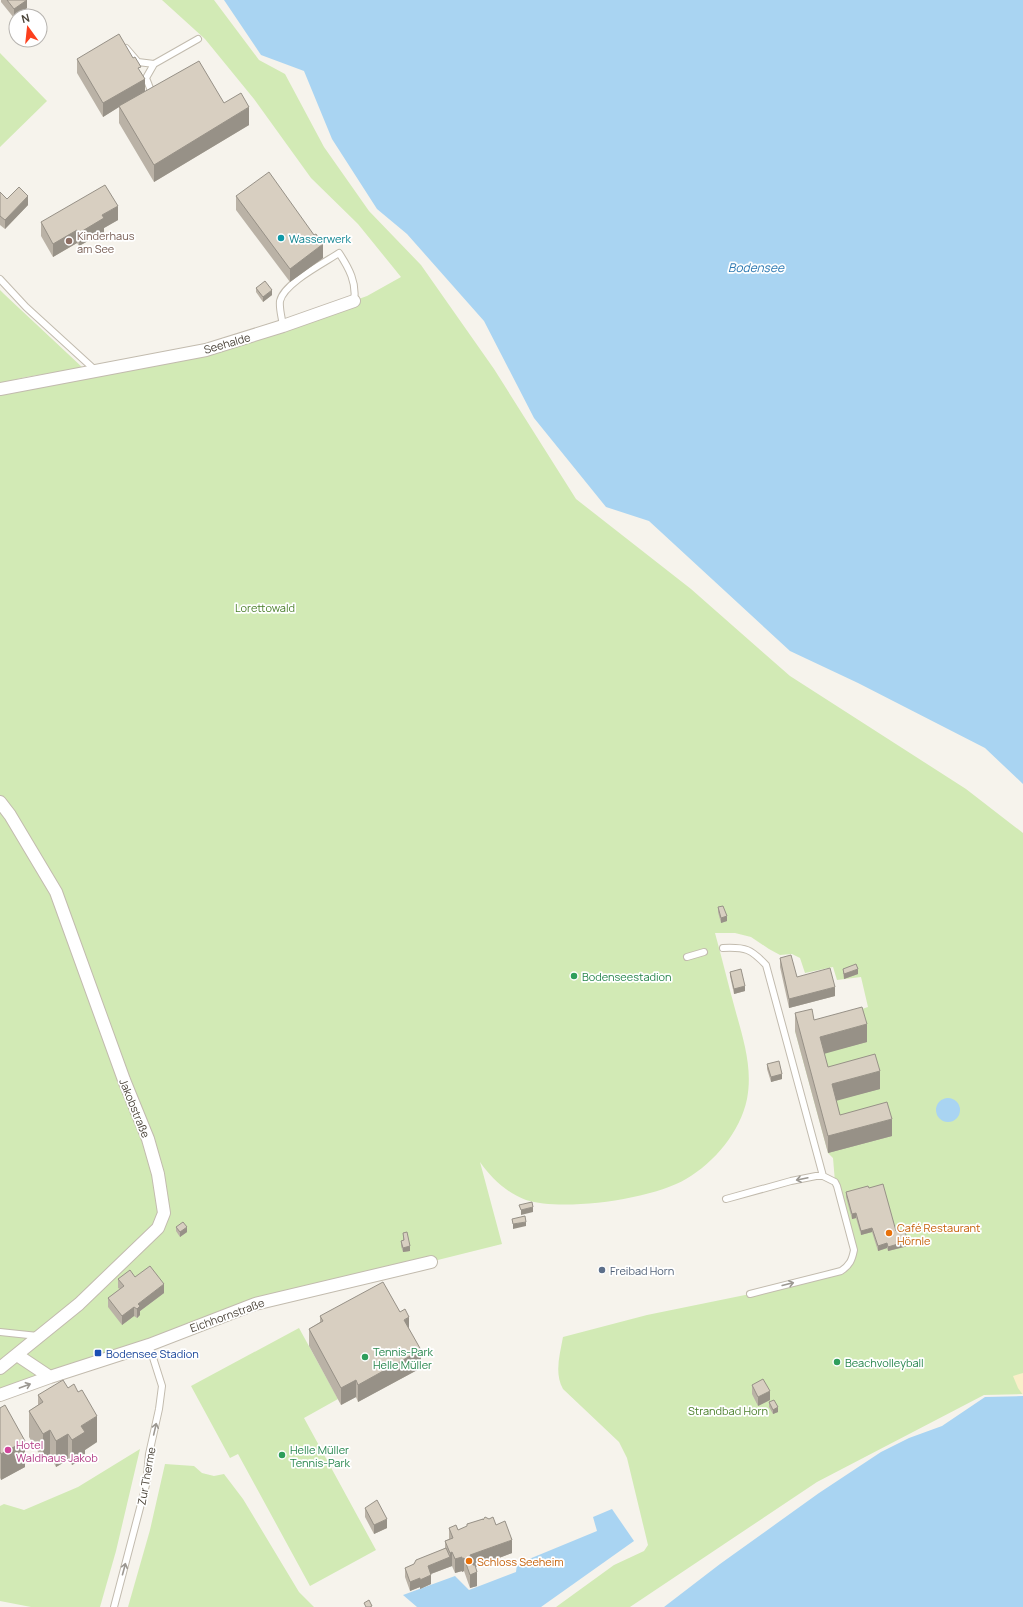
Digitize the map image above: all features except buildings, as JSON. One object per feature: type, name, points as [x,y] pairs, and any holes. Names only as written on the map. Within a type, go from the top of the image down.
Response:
[{"type":"street","name":"Seehalde","points":[[0,389],[206,350],[283,326],[354,300]]},
{"type":"street","name":"Jakobstraße","points":[[0,802],[10,815],[56,892],[124,1080],[148,1139],[158,1174],[164,1213],[158,1228],[79,1304],[0,1368]]},
{"type":"street","name":"Eichhornstraße","points":[[0,1395],[149,1345],[255,1304],[431,1262]]},
{"type":"street","points":[[17,1355],[50,1377]]},
{"type":"lane","points":[[157,102],[146,78],[154,64],[198,39]]},
{"type":"lane","points":[[123,44],[138,62],[154,64]]},
{"type":"lane","points":[[283,326],[280,301],[286,290],[301,278],[339,253],[352,278],[356,290],[354,300]]},
{"type":"lane","points":[[0,279],[26,307],[95,370]]},
{"type":"lane","points":[[723,948],[735,947],[753,952],[766,965],[823,1176]]},
{"type":"lane","points":[[687,957],[704,952]]},
{"type":"lane","points":[[726,1199],[791,1181],[823,1176],[835,1182],[837,1186],[854,1250],[852,1260],[848,1266],[841,1271],[750,1294]]},
{"type":"lane","points":[[0,1332],[40,1336]]},
{"type":"lane","name":"Zur Therme","points":[[114,1607],[146,1485],[149,1454],[159,1409],[162,1386],[149,1345]]},
{"type":"green space","name":"Lorettowald","points":[[162,0],[214,0],[259,60],[285,74],[324,147],[369,211],[421,265],[494,369],[576,499],[691,589],[790,676],[966,789],[1023,833],[1023,1394],[984,1395],[817,1482],[630,1607],[556,1607],[614,1565],[644,1551],[648,1545],[627,1458],[619,1442],[563,1389],[560,1383],[558,1363],[563,1337],[647,1315],[750,1294],[848,1266],[854,1250],[835,1182],[833,1158],[828,1153],[795,1031],[868,1007],[861,977],[837,980],[833,967],[805,973],[800,958],[792,954],[780,955],[751,937],[735,933],[715,933],[741,1031],[748,1065],[749,1087],[744,1111],[739,1123],[725,1145],[707,1164],[686,1179],[671,1186],[631,1198],[608,1202],[562,1205],[542,1203],[519,1197],[494,1179],[480,1162],[502,1244],[233,1311],[0,1393],[0,389],[95,370],[283,326],[367,296],[401,277],[358,224],[311,178],[254,99],[205,39]]},
{"type":"green space","points":[[0,53],[47,101],[0,147]]},
{"type":"green space","points":[[0,290],[83,368],[26,377],[0,383]]},
{"type":"green space","name":"Helle Müller Tennis-Park","points":[[299,1328],[338,1399],[304,1418],[376,1550],[310,1586],[238,1454],[230,1458],[191,1386]]},
{"type":"green space","points":[[140,1449],[116,1551],[100,1607],[31,1607],[0,1601],[0,1506],[4,1504],[24,1510],[78,1487]]},
{"type":"green space","points":[[165,1464],[194,1466],[202,1473],[214,1476],[224,1474],[243,1499],[299,1592],[314,1607],[128,1607],[150,1530]]},
{"type":"sand","points":[[1023,1373],[1023,1395],[1013,1376]]},
{"type":"water","name":"Bodensee","points":[[224,0],[1023,0],[1023,784],[985,748],[858,683],[790,651],[649,521],[606,507],[534,418],[484,321],[407,234],[377,209],[332,139],[304,71],[261,55]]},
{"type":"water","points":[[948,1098],[953,1099],[959,1105],[959,1115],[953,1121],[948,1122],[943,1121],[937,1115],[936,1110],[937,1105],[943,1099]]},
{"type":"water","points":[[1023,1396],[1023,1607],[664,1607],[720,1564],[819,1493],[881,1452],[909,1438],[942,1426],[985,1397]]},
{"type":"water","points":[[612,1509],[634,1541],[541,1607],[417,1607],[403,1595],[455,1576],[469,1590],[516,1572],[517,1564],[597,1531],[593,1517]]},
{"type":"place","name":"Wasserwerk","points":[[281,238]]},
{"type":"place","name":"Kinderhaus am See","points":[[69,241]]},
{"type":"place","name":"Bodenseestadion","points":[[574,976]]},
{"type":"place","name":"Café Restaurant Hörnle","points":[[889,1233]]},
{"type":"place","name":"Freibad Horn","points":[[602,1270]]},
{"type":"place","name":"Bodensee Stadion","points":[[98,1353]]},
{"type":"place","name":"Tennis-Park Helle Müller","points":[[365,1357]]},
{"type":"place","name":"Beachvolleyball","points":[[837,1362]]},
{"type":"place","name":"Hotel Waldhaus Jakob","points":[[8,1450]]},
{"type":"place","name":"Helle Müller Tennis-Park","points":[[282,1455]]},
{"type":"place","name":"Schloss Seeheim","points":[[469,1561]]},
{"type":"park label","name":"Strandbad Horn","points":[[728,1410]]}]
